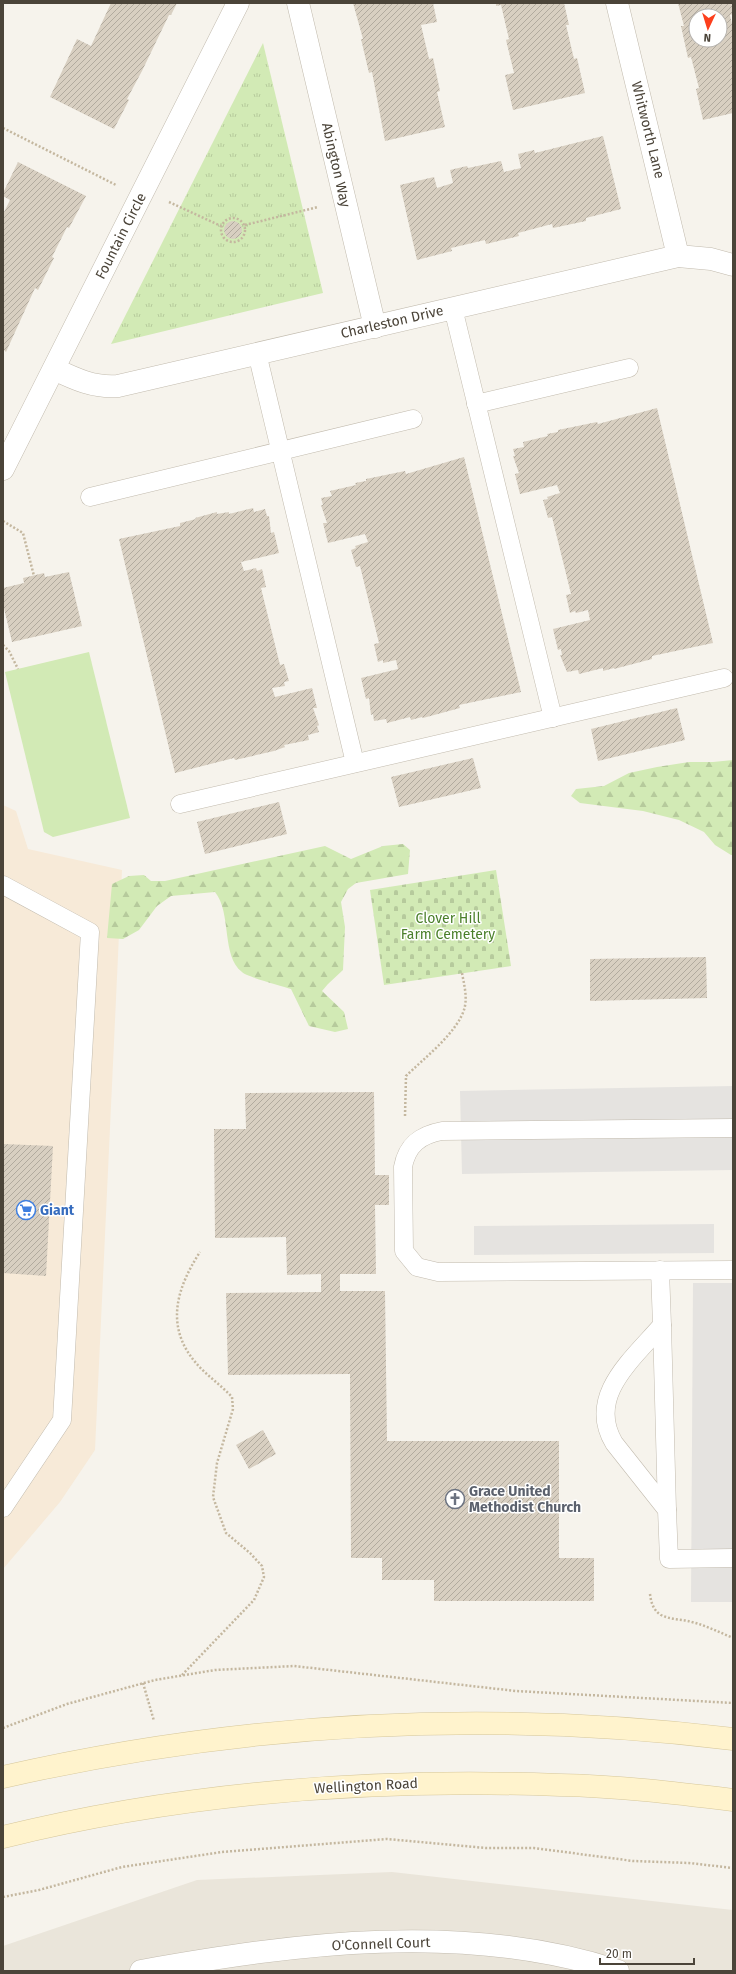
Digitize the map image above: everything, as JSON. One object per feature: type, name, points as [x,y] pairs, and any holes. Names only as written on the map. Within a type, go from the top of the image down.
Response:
[{"type":"main road","points":[[3,1777],[62,1764],[162,1747],[296,1730],[478,1722],[561,1724],[660,1730],[733,1739]]},
{"type":"main road","name":"Wellington Road","points":[[3,1837],[51,1825],[181,1802],[318,1788],[427,1783],[561,1784],[648,1790],[733,1800]]},
{"type":"street","name":"Fountain Circle","points":[[3,469],[238,3]]},
{"type":"street","name":"Abington Way","points":[[298,3],[375,326]]},
{"type":"street","name":"Whitworth Lane","points":[[617,3],[678,256]]},
{"type":"street","name":"Charleston Drive","points":[[54,369],[80,381],[108,387],[258,354],[678,256],[711,259],[733,265]]},
{"type":"street","name":"O'Connell Court","points":[[142,1971],[212,1958],[299,1948],[379,1942],[443,1942],[523,1949],[592,1963],[618,1971]]},
{"type":"lane","points":[[453,308],[554,718]]},
{"type":"lane","points":[[258,354],[355,763]]},
{"type":"lane","points":[[476,404],[629,368]]},
{"type":"lane","points":[[90,497],[413,419]]},
{"type":"lane","points":[[180,804],[724,678]]},
{"type":"lane","points":[[3,885],[90,932],[62,1420],[3,1508]]},
{"type":"lane","points":[[733,1128],[442,1131],[419,1138],[410,1147],[405,1157],[403,1167],[404,1251],[417,1267],[438,1272],[733,1270]]},
{"type":"lane","points":[[660,1270],[669,1558],[733,1558]]},
{"type":"lane","points":[[662,1325],[618,1376],[610,1388],[604,1413],[608,1434],[668,1510]]},
{"type":"path","points":[[3,128],[142,194],[221,226]]},
{"type":"path","points":[[245,225],[345,201]]},
{"type":"path","points":[[230,218],[238,219],[245,225],[243,237],[232,242],[224,239],[221,235],[221,226],[223,222],[230,218]]},
{"type":"path","points":[[3,521],[21,530],[25,536],[34,576]]},
{"type":"path","points":[[3,645],[9,650],[18,669]]},
{"type":"path","points":[[405,1116],[406,1076],[443,1040],[458,1021],[464,1008],[466,996],[462,973]]},
{"type":"path","points":[[182,1675],[254,1600],[264,1578],[262,1566],[250,1553],[226,1533],[213,1497],[217,1463],[233,1409],[232,1397],[197,1364],[185,1349],[177,1327],[181,1289],[189,1269],[200,1252]]},
{"type":"path","points":[[650,1594],[651,1604],[660,1615],[672,1619],[690,1621],[711,1628],[733,1638]]},
{"type":"path","points":[[3,1728],[67,1704],[143,1683],[215,1670],[294,1666],[516,1691],[733,1703]]},
{"type":"path","points":[[143,1683],[162,1747]]},
{"type":"path","points":[[3,1897],[129,1866],[222,1852],[387,1838],[486,1848],[534,1848],[634,1861],[689,1863],[733,1868]]},
{"type":"shaded area","points":[[3,805],[16,811],[28,849],[122,870],[95,1450],[60,1502],[3,1569]]},
{"type":"shaded area","points":[[733,1086],[733,1170],[462,1174],[460,1091]]},
{"type":"shaded area","points":[[714,1224],[714,1253],[474,1255],[474,1226]]},
{"type":"shaded area","points":[[693,1283],[733,1283],[733,1602],[691,1602]]},
{"type":"shaded area","points":[[392,1872],[733,1910],[733,1971],[3,1971],[3,1946],[197,1880]]},
{"type":"green space","points":[[263,43],[323,293],[111,344]]},
{"type":"green space","points":[[89,652],[130,818],[53,837],[44,832],[5,672]]},
{"type":"green space","points":[[733,760],[733,855],[715,845],[704,832],[679,820],[643,811],[580,803],[571,796],[576,789],[604,786],[629,773],[689,762]]},
{"type":"green space","points":[[403,844],[410,850],[408,874],[356,883],[348,889],[341,902],[345,927],[343,970],[322,991],[344,1012],[348,1029],[335,1032],[309,1026],[291,989],[257,979],[242,972],[231,956],[223,911],[215,892],[171,896],[157,906],[139,930],[123,939],[107,938],[112,884],[129,876],[144,875],[151,881],[165,881],[325,846],[351,859],[383,846]]},
{"type":"green space","name":"Clover Hill Farm Cemetery","points":[[496,870],[511,966],[384,985],[370,890]]},
{"type":"building","points":[[111,3],[177,3],[171,15],[169,15],[127,99],[129,100],[114,129],[50,97],[77,39],[91,46]]},
{"type":"building","points":[[353,3],[433,3],[437,22],[421,25],[429,59],[433,58],[440,91],[437,92],[445,127],[385,141],[372,72],[369,73],[361,39],[363,39]]},
{"type":"building","points":[[496,3],[564,3],[569,25],[566,25],[574,59],[577,58],[585,93],[513,110],[505,75],[514,73],[506,40],[509,39],[501,5],[496,6]]},
{"type":"building","points":[[678,3],[733,3],[733,14],[730,15],[733,29],[733,113],[703,120],[696,89],[699,88],[691,57],[688,58],[681,26],[684,26]]},
{"type":"building","points":[[603,136],[621,209],[586,218],[586,221],[553,228],[552,224],[518,233],[519,236],[486,244],[485,240],[451,248],[452,251],[417,260],[400,185],[434,177],[437,188],[453,183],[450,170],[501,161],[504,172],[521,168],[518,154],[534,150],[535,153]]},
{"type":"building","points":[[18,162],[86,196],[69,228],[67,227],[38,290],[35,288],[6,352],[4,350],[3,352],[3,214],[10,200],[3,196],[3,193]]},
{"type":"building","points":[[229,221],[237,221],[242,226],[240,237],[237,239],[229,239],[224,234],[224,226]]},
{"type":"building","points":[[657,408],[713,643],[652,656],[652,659],[614,669],[603,671],[603,668],[579,674],[578,670],[567,672],[560,655],[562,655],[561,649],[558,650],[553,629],[590,620],[588,610],[570,613],[566,595],[571,594],[552,517],[548,518],[543,500],[548,499],[547,497],[560,493],[557,485],[520,494],[515,474],[519,473],[513,456],[515,456],[513,449],[524,447],[523,442],[548,436],[547,434],[558,432],[558,430],[597,422],[598,424]]},
{"type":"building","points":[[464,457],[521,692],[459,705],[460,708],[423,718],[411,720],[410,717],[387,723],[386,719],[374,721],[373,714],[371,715],[369,698],[366,699],[361,678],[398,669],[396,660],[383,663],[383,660],[378,662],[374,644],[379,643],[360,566],[356,567],[351,550],[356,548],[355,546],[368,542],[365,534],[328,543],[323,523],[327,523],[321,505],[323,505],[321,498],[332,496],[330,491],[356,485],[355,483],[366,481],[366,479],[405,471],[406,474]]},
{"type":"building","points":[[253,508],[254,512],[265,509],[267,516],[269,516],[271,533],[274,532],[279,553],[241,562],[244,571],[256,568],[257,571],[262,569],[266,587],[261,588],[280,665],[284,664],[289,681],[284,682],[285,686],[272,688],[275,697],[312,688],[317,708],[313,708],[319,725],[317,726],[319,732],[308,735],[309,740],[284,745],[285,747],[274,751],[235,760],[234,758],[175,773],[119,539],[180,526],[180,523],[217,512],[217,514],[229,512],[229,514]]},
{"type":"building","points":[[69,572],[82,626],[12,642],[3,604],[3,588],[24,583],[23,578],[44,573],[45,577]]},
{"type":"building","points":[[677,708],[685,740],[598,761],[591,729]]},
{"type":"building","points":[[473,758],[481,788],[399,807],[391,777]]},
{"type":"building","points":[[279,802],[287,834],[205,854],[197,822]]},
{"type":"building","points":[[706,957],[707,998],[590,1001],[590,959]]},
{"type":"building","name":"Grace United Methodist Church","points":[[374,1092],[375,1175],[389,1175],[389,1205],[375,1205],[376,1274],[340,1274],[340,1291],[385,1291],[387,1441],[559,1441],[559,1558],[594,1558],[594,1601],[434,1601],[434,1580],[382,1580],[382,1558],[351,1558],[350,1374],[228,1375],[226,1293],[321,1292],[321,1274],[287,1275],[286,1237],[215,1238],[214,1129],[246,1129],[245,1093]]},
{"type":"building","name":"Giant","points":[[3,1144],[53,1146],[46,1276],[3,1273]]},
{"type":"building","points":[[263,1430],[276,1454],[249,1469],[236,1445]]},
{"type":"place","name":"Giant","points":[[26,1210]]},
{"type":"place","name":"Grace United Methodist Church","points":[[455,1499]]}]
